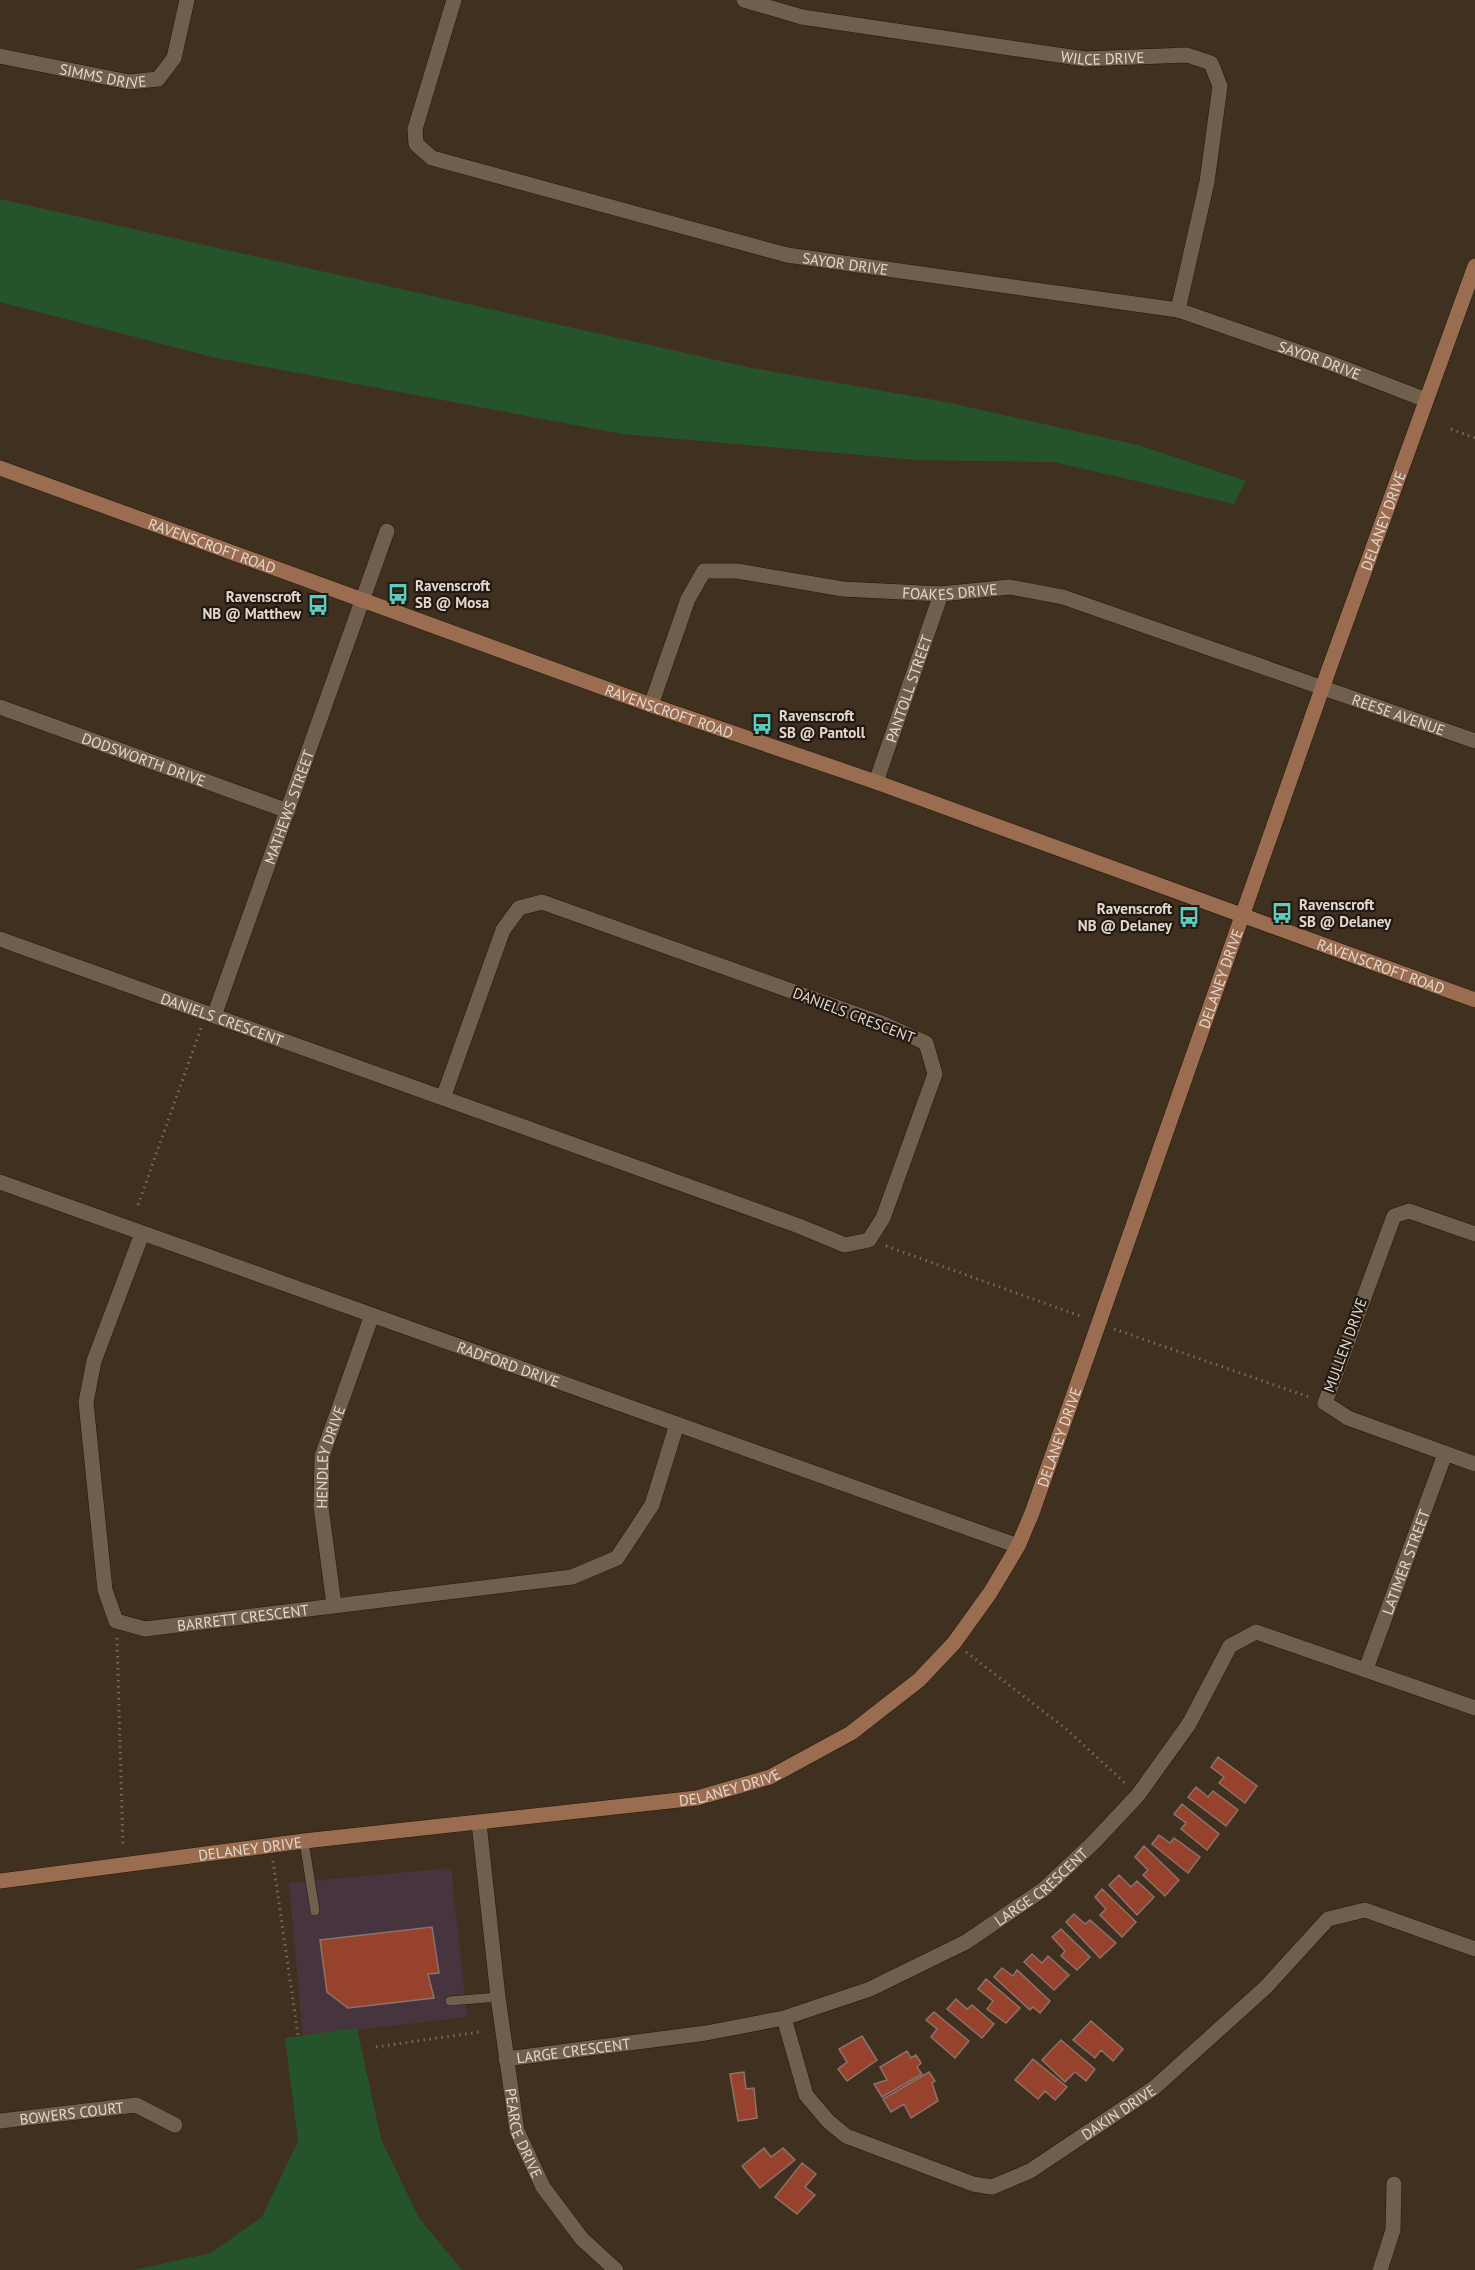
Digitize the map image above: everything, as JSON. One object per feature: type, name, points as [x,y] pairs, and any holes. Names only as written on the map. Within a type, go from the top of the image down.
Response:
[{"type":"street","name":"SIMMS DRIVE","points":[[0,56],[129,82],[158,79],[174,58],[187,0]]},
{"type":"street","name":"SAYOR DRIVE","points":[[454,0],[415,129],[416,144],[432,158],[787,255],[1178,310],[1325,361],[1426,400]]},
{"type":"street","name":"WILCE DRIVE","points":[[744,0],[813,18],[1085,58],[1187,55],[1211,63],[1220,86],[1208,172],[1178,310]]},
{"type":"street","name":"DELANEY DRIVE","points":[[0,1881],[304,1841],[697,1798],[770,1778],[851,1733],[919,1680],[954,1643],[990,1593],[1018,1546],[1032,1513],[1323,688],[1475,266]]},
{"type":"street","name":"RAVENSCROFT ROAD","points":[[0,468],[651,705],[876,782],[1475,1000]]},
{"type":"street","name":"MATHEWS STREET","points":[[214,1016],[387,531]]},
{"type":"street","name":"FOAKES DRIVE","points":[[651,705],[688,598],[704,571],[737,571],[843,589],[941,594],[1010,587],[1063,597],[1323,688]]},
{"type":"street","name":"PANTOLL STREET","points":[[876,782],[941,594]]},
{"type":"street","name":"REESE AVENUE","points":[[1323,688],[1475,741]]},
{"type":"street","name":"DODSWORTH DRIVE","points":[[0,707],[288,811]]},
{"type":"street","name":"DANIELS CRESCENT","points":[[0,939],[845,1245],[869,1240],[883,1218],[935,1074],[926,1043],[884,1024],[542,902],[519,908],[503,930],[443,1098]]},
{"type":"street","name":"RADFORD DRIVE","points":[[0,1182],[1018,1546]]},
{"type":"street","name":"MULLEN DRIVE","points":[[1475,1234],[1409,1211],[1394,1216],[1324,1403],[1348,1418],[1475,1464]]},
{"type":"street","points":[[116,1622],[105,1590],[86,1402],[93,1361],[142,1234]]},
{"type":"street","name":"HENDLEY DRIVE","points":[[334,1605],[321,1507],[322,1456],[372,1316]]},
{"type":"street","name":"BARRETT CRESCENT","points":[[116,1622],[145,1629],[572,1577],[617,1558],[652,1505],[677,1424]]},
{"type":"street","name":"LATIMER STREET","points":[[1366,1669],[1445,1454]]},
{"type":"street","name":"LARGE CRESCENT","points":[[506,2059],[706,2034],[784,2018],[870,1989],[966,1942],[1044,1888],[1094,1842],[1138,1795],[1190,1724],[1230,1646],[1256,1632],[1475,1708]]},
{"type":"street","name":"PEARCE DRIVE","points":[[479,1823],[498,1997],[518,2131],[543,2187],[582,2240],[616,2270]]},
{"type":"street","name":"DAKIN DRIVE","points":[[784,2018],[806,2096],[846,2136],[973,2184],[992,2187],[1030,2171],[1154,2088],[1266,1987],[1328,1920],[1365,1910],[1475,1949]]},
{"type":"street","name":"BOWERS COURT","points":[[0,2121],[136,2105],[175,2125]]},
{"type":"street","points":[[1380,2270],[1394,2230],[1394,2184]]},
{"type":"lane","points":[[304,1841],[315,1911]]},
{"type":"lane","points":[[450,2001],[498,1997]]},
{"type":"path","points":[[1450,429],[1475,438]]},
{"type":"path","points":[[138,1205],[201,1028],[214,1016]]},
{"type":"path","points":[[116,1622],[124,1866]]},
{"type":"path","points":[[954,1643],[1065,1728],[1138,1795]]},
{"type":"path","points":[[271,1845],[298,2035]]},
{"type":"path","points":[[376,2047],[479,2032]]},
{"type":"shaded area","points":[[451,1868],[467,2017],[303,2036],[289,1883]]},
{"type":"green space","points":[[0,199],[752,368],[946,402],[1138,445],[1246,481],[1234,504],[1054,462],[917,460],[623,434],[212,357],[0,302]]},
{"type":"green space","points":[[357,2028],[381,2139],[419,2218],[462,2270],[134,2270],[211,2253],[262,2217],[298,2141],[285,2038]]},
{"type":"building","points":[[1218,1757],[1257,1786],[1245,1803],[1219,1783],[1224,1777],[1211,1767]]},
{"type":"building","points":[[1196,1787],[1208,1797],[1213,1791],[1238,1810],[1226,1826],[1188,1797]]},
{"type":"building","points":[[1182,1804],[1219,1834],[1207,1850],[1181,1829],[1186,1823],[1174,1814]]},
{"type":"building","points":[[1159,1835],[1170,1843],[1174,1838],[1200,1857],[1188,1873],[1152,1844]]},
{"type":"building","points":[[1144,1846],[1179,1880],[1165,1896],[1143,1875],[1148,1870],[1135,1857]]},
{"type":"building","points":[[1119,1875],[1131,1887],[1137,1881],[1154,1897],[1137,1915],[1109,1885]]},
{"type":"building","points":[[1102,1889],[1136,1922],[1122,1937],[1100,1915],[1106,1909],[1095,1897]]},
{"type":"building","points":[[1074,1914],[1085,1924],[1090,1920],[1116,1943],[1100,1958],[1066,1922]]},
{"type":"building","points":[[432,1927],[439,1973],[428,1974],[434,1998],[348,2008],[327,1992],[320,1940]]},
{"type":"building","points":[[1061,1929],[1090,1957],[1077,1970],[1061,1956],[1065,1951],[1052,1937]]},
{"type":"building","points":[[1032,1954],[1042,1963],[1048,1956],[1069,1975],[1054,1990],[1024,1962]]},
{"type":"building","points":[[1002,1968],[1013,1976],[1017,1970],[1050,2001],[1040,2013],[1033,2007],[1030,2010],[994,1977]]},
{"type":"building","points":[[986,1979],[1020,2008],[1006,2023],[987,2009],[993,2001],[978,1989]]},
{"type":"building","points":[[956,1999],[967,2009],[972,2005],[994,2024],[982,2038],[947,2009]]},
{"type":"building","points":[[934,2012],[969,2041],[955,2058],[931,2037],[937,2029],[926,2020]]},
{"type":"building","points":[[1091,2021],[1123,2049],[1113,2061],[1101,2050],[1095,2058],[1073,2040]]},
{"type":"building","points":[[862,2036],[877,2060],[847,2081],[838,2069],[847,2062],[839,2049]]},
{"type":"building","points":[[1061,2040],[1095,2069],[1086,2081],[1075,2072],[1065,2082],[1042,2060]]},
{"type":"building","points":[[907,2051],[911,2058],[916,2055],[921,2063],[917,2067],[922,2074],[882,2097],[874,2084],[887,2080],[880,2067]]},
{"type":"building","points":[[1033,2059],[1067,2087],[1055,2100],[1045,2091],[1038,2099],[1015,2080]]},
{"type":"building","points":[[744,2072],[746,2089],[754,2088],[757,2118],[738,2121],[730,2074]]},
{"type":"building","points":[[929,2072],[935,2081],[932,2083],[938,2101],[911,2118],[904,2104],[891,2112],[883,2099]]},
{"type":"building","points":[[764,2148],[771,2157],[783,2148],[795,2160],[760,2188],[742,2166]]},
{"type":"building","points":[[802,2163],[816,2174],[805,2187],[815,2195],[797,2214],[775,2197]]},
{"type":"place","name":"Ravenscroft SB @ Mosa","points":[[398,594]]},
{"type":"place","name":"Ravenscroft NB @ Matthew","points":[[318,605]]},
{"type":"place","name":"Ravenscroft SB @ Pantoll","points":[[762,724]]},
{"type":"place","name":"Ravenscroft SB @ Delaney","points":[[1282,913]]},
{"type":"place","name":"Ravenscroft NB @ Delaney","points":[[1189,917]]}]
